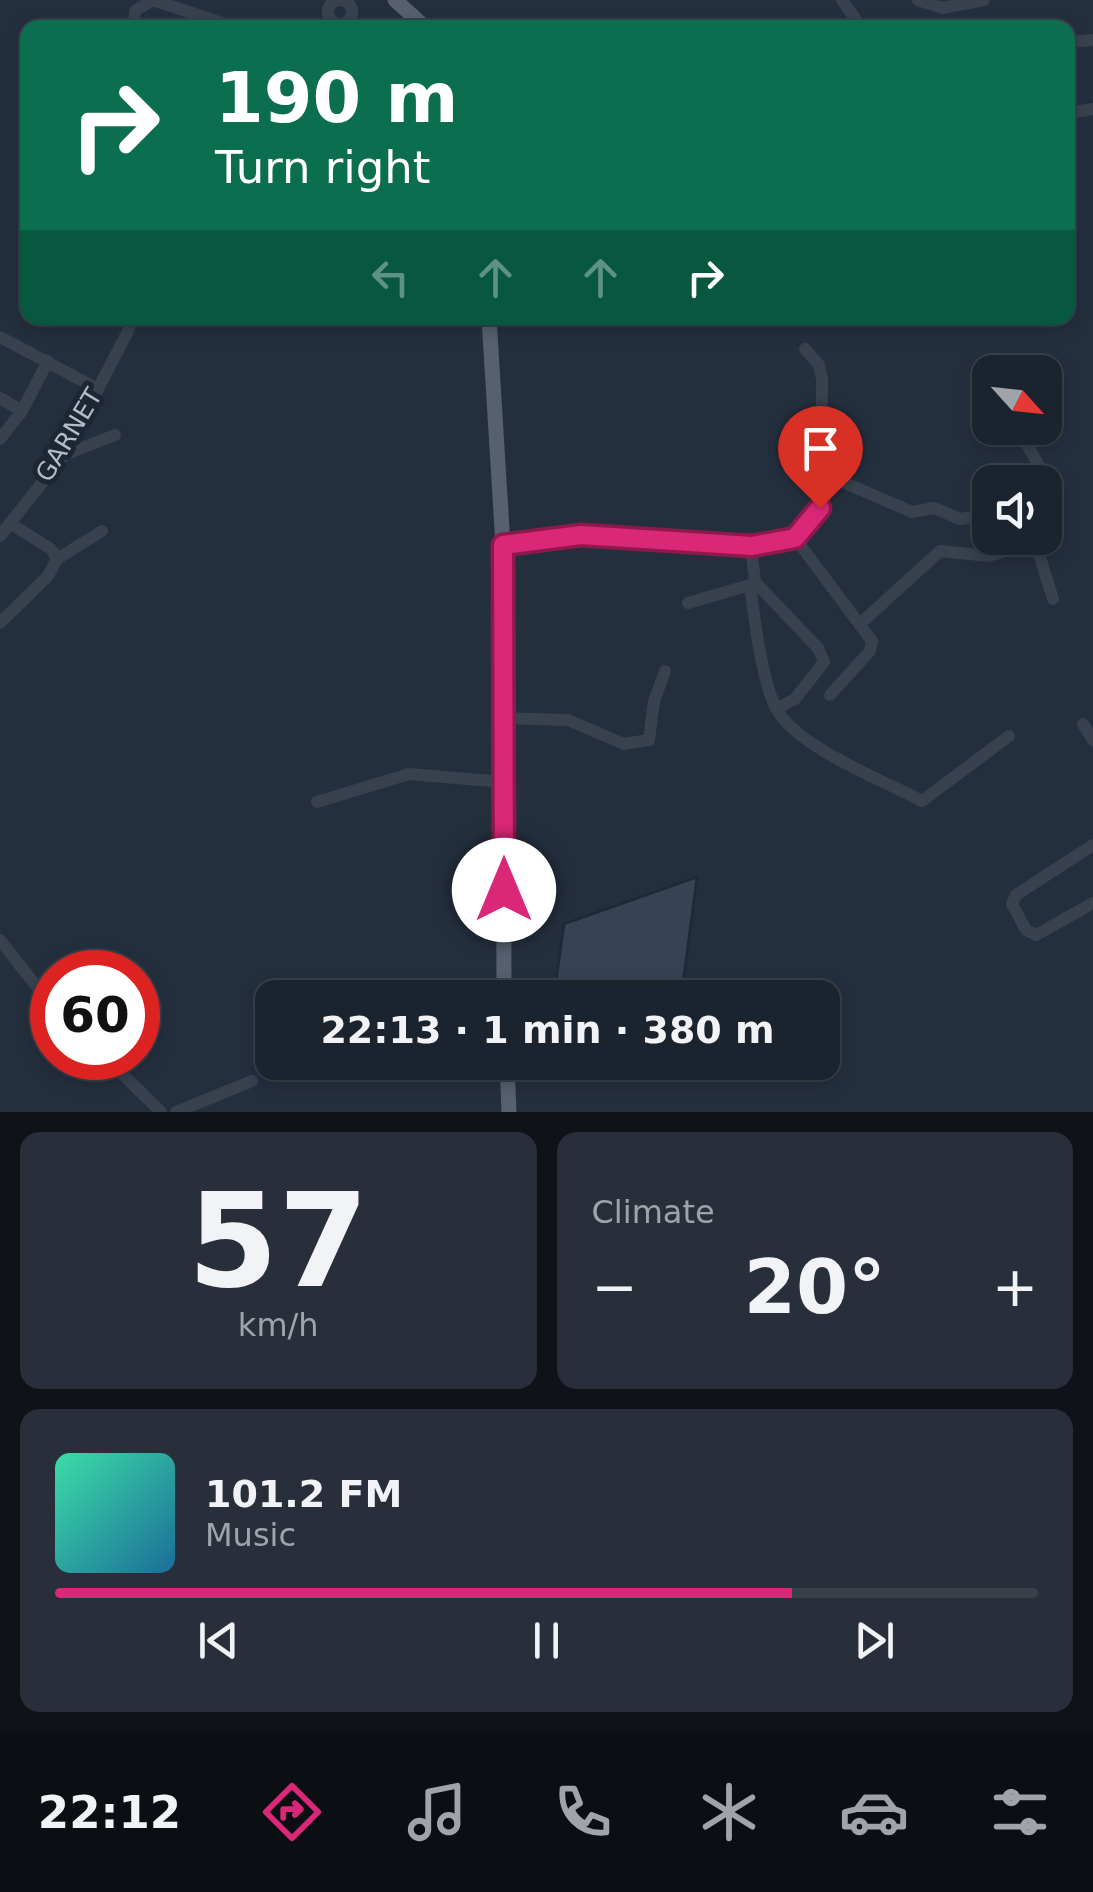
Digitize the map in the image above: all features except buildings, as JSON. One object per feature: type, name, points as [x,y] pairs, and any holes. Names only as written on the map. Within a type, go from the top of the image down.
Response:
[{"type":"main road","points":[[395,0],[417,20]]},
{"type":"main road","points":[[489,325],[503,545],[504,980]]},
{"type":"main road","points":[[508,1080],[509,1112]]},
{"type":"street","points":[[136,20],[138,8],[153,0],[213,20]]},
{"type":"street","points":[[918,0],[942,8],[984,0]]},
{"type":"street","points":[[325,20],[331,5],[347,1]]},
{"type":"street","name":"GARNET","points":[[0,536],[64,455],[129,329]]},
{"type":"street","points":[[0,337],[98,388]]},
{"type":"street","points":[[503,545],[581,535],[752,546],[795,538],[820,508],[822,379],[819,365],[805,349]]},
{"type":"street","points":[[0,440],[22,411],[48,362]]},
{"type":"street","points":[[0,398],[22,411]]},
{"type":"street","points":[[64,455],[115,434]]},
{"type":"street","points":[[820,472],[912,512],[934,508],[960,519],[972,517]]},
{"type":"street","points":[[11,524],[51,549],[57,558]]},
{"type":"street","points":[[0,623],[48,576],[57,558],[102,531]]},
{"type":"street","points":[[795,538],[872,640],[870,651],[830,695]]},
{"type":"street","points":[[752,546],[756,637],[776,708],[816,744],[922,801],[1008,736]]},
{"type":"street","points":[[860,624],[940,552],[972,555]]},
{"type":"street","points":[[1039,555],[1052,599]]},
{"type":"street","points":[[688,603],[753,584]]},
{"type":"street","points":[[753,584],[818,648],[824,662],[795,699],[776,708]]},
{"type":"street","points":[[502,718],[568,720],[624,744],[649,740],[654,701],[665,671]]},
{"type":"street","points":[[1083,724],[1093,740]]},
{"type":"street","points":[[317,802],[409,774],[503,782]]},
{"type":"street","points":[[1093,845],[1013,898],[1014,914],[1036,934],[1093,903]]},
{"type":"street","points":[[0,940],[30,978]]},
{"type":"street","points":[[128,1080],[161,1112]]},
{"type":"street","points":[[176,1112],[252,1080]]},
{"type":"route","points":[[504,890],[503,545],[581,535],[752,546],[795,538],[820,508]]}]
